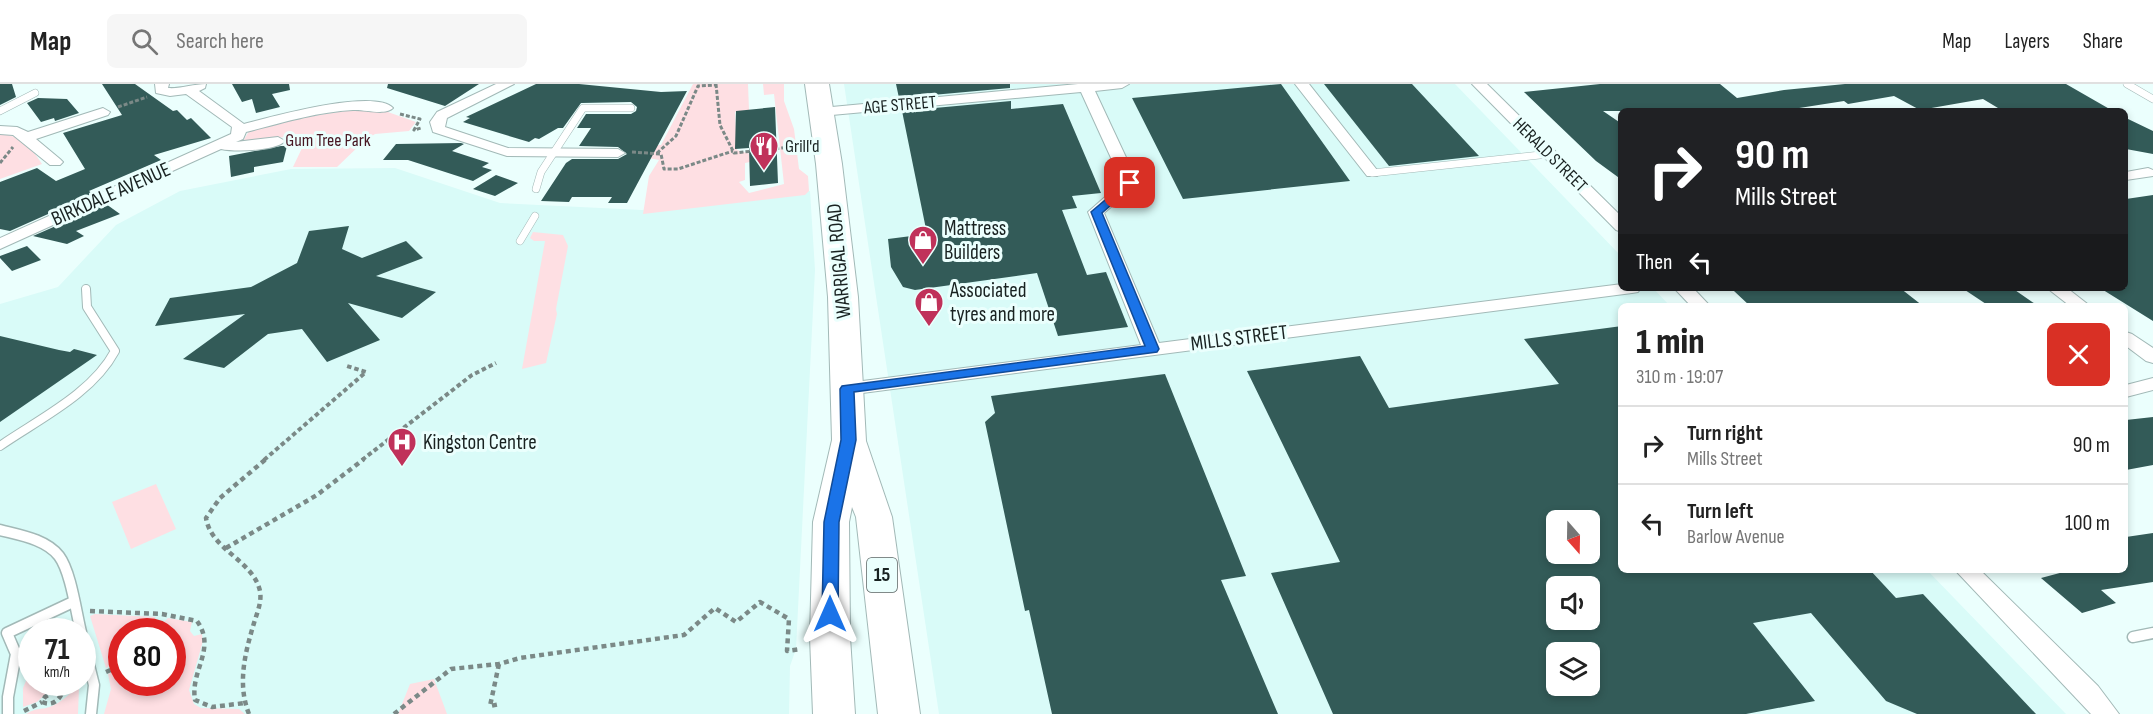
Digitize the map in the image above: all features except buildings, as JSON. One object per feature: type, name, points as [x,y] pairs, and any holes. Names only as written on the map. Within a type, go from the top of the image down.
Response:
[{"type":"highway","name":"WARRIGAL ROAD","points":[[817,84],[843,297],[849,440],[831,522],[830,637],[834,714]]},
{"type":"highway","name":"WARRIGAL ROAD","points":[[849,440],[874,517],[899,714]]},
{"type":"street","points":[[507,84],[447,112],[439,119],[438,129],[507,152],[618,153]]},
{"type":"street","name":"AGE STREET","points":[[821,112],[1122,84]]},
{"type":"street","points":[[1302,84],[1371,173]]},
{"type":"street","name":"HERALD STREET","points":[[1479,84],[1618,221]]},
{"type":"street","points":[[156,88],[164,92],[195,87],[240,129],[333,108],[376,105],[386,108]]},
{"type":"street","points":[[1086,87],[1130,183],[1096,212],[1152,349]]},
{"type":"street","points":[[25,138],[103,112]]},
{"type":"street","name":"BIRKDALE AVENUE","points":[[0,244],[222,145],[238,136],[240,129]]},
{"type":"street","points":[[0,130],[17,131],[55,162]]},
{"type":"street","name":"BIRKDALE AVENUE","points":[[222,145],[235,147],[278,141]]},
{"type":"street","points":[[2128,176],[2148,173]]},
{"type":"street","name":"MILLS STREET","points":[[847,389],[1618,290]]},
{"type":"street","points":[[1686,291],[1698,303]]},
{"type":"street","points":[[2060,291],[2077,303]]},
{"type":"street","points":[[2128,339],[2153,357]]},
{"type":"street","points":[[2128,390],[2153,384]]},
{"type":"street","points":[[1969,573],[2089,693],[2106,714]]},
{"type":"street","points":[[2089,693],[2116,714]]},
{"type":"lane","points":[[2127,84],[2153,99]]},
{"type":"lane","points":[[0,111],[35,93]]},
{"type":"lane","points":[[536,189],[541,172],[583,108],[631,108]]},
{"type":"lane","points":[[1371,173],[1549,154]]},
{"type":"lane","points":[[520,241],[535,216]]},
{"type":"lane","points":[[0,446],[98,375],[115,354],[87,307],[86,289]]},
{"type":"lane","points":[[0,530],[40,543],[61,557],[77,618]]},
{"type":"lane","points":[[8,714],[8,697],[15,673],[16,654],[3,635],[73,602]]},
{"type":"lane","points":[[2133,637],[2153,633]]},
{"type":"lane","points":[[91,714],[95,696]]},
{"type":"path","points":[[657,154],[676,136],[698,86],[716,84],[720,125],[733,151]]},
{"type":"path","points":[[103,112],[152,95],[156,88]]},
{"type":"path","points":[[386,108],[396,114],[420,119],[414,130],[437,125]]},
{"type":"path","points":[[618,153],[661,154],[664,169],[671,169],[733,151],[734,153],[801,146]]},
{"type":"path","points":[[226,548],[317,495],[472,375],[496,363]]},
{"type":"path","points":[[249,714],[245,703],[243,665],[260,596],[254,580],[207,528],[209,510],[256,465],[366,372],[347,366]]},
{"type":"path","points":[[394,714],[451,669],[498,664],[520,658],[684,635],[715,608],[736,622],[760,602],[789,619],[787,651],[803,649]]},
{"type":"path","points":[[76,615],[90,611],[162,614],[197,621],[202,626],[206,638],[204,656],[192,689],[195,700],[206,706],[232,707],[245,703]]},
{"type":"path","points":[[498,664],[490,706],[500,704]]},
{"type":"path","points":[[18,714],[42,702]]},
{"type":"shaded area","points":[[844,84],[1455,84],[1618,253],[1618,291],[1656,291],[1667,303],[1618,303],[1618,573],[1930,573],[2066,714],[939,714]]},
{"type":"shaded area","name":"Kingston Centre","points":[[395,168],[500,203],[642,210],[810,191],[815,270],[796,649],[790,666],[789,714],[0,714],[0,304],[58,287],[116,225],[180,191],[291,169]]},
{"type":"green space","points":[[693,84],[748,84],[749,110],[735,112],[737,150],[750,154],[750,162],[745,163],[745,180],[739,182],[749,193],[784,184],[774,94],[764,95],[763,84],[784,84],[784,101],[794,129],[799,169],[808,176],[809,191],[805,195],[643,214],[649,176],[659,160],[628,154],[637,145],[661,145]]},
{"type":"green space","name":"Gum Tree Park","points":[[358,109],[385,111],[416,122],[409,131],[375,134],[337,167],[293,167],[303,146],[285,137],[242,143],[249,131],[299,118]]},
{"type":"green space","points":[[0,134],[25,143],[42,164],[0,179]]},
{"type":"green space","points":[[533,232],[563,235],[568,246],[546,363],[522,369],[545,241],[534,241],[530,238]]},
{"type":"green space","points":[[156,484],[176,529],[131,549],[112,502]]},
{"type":"green space","points":[[95,614],[156,617],[108,618],[108,667],[106,668],[96,636],[96,618],[90,616]]},
{"type":"green space","points":[[186,621],[192,622],[190,631],[194,636],[202,634],[203,641],[189,690],[194,704],[201,708],[239,709],[245,714],[104,714],[109,696],[186,696]]},
{"type":"green space","points":[[434,679],[447,714],[398,714],[410,684]]},
{"type":"green space","points":[[23,696],[44,696],[37,702],[23,707]]},
{"type":"green space","points":[[67,696],[79,696],[78,714],[26,714],[47,708]]},
{"type":"place","name":"Grill'd","points":[[764,172]]},
{"type":"place","name":"Mattress Builders","points":[[923,266]]},
{"type":"place","name":"Associated tyres and more","points":[[929,328]]},
{"type":"place","name":"Kingston Centre","points":[[402,468]]},
{"type":"route","points":[[830,614],[831,522],[849,440],[847,389],[1152,349],[1096,212],[1130,183]]}]
